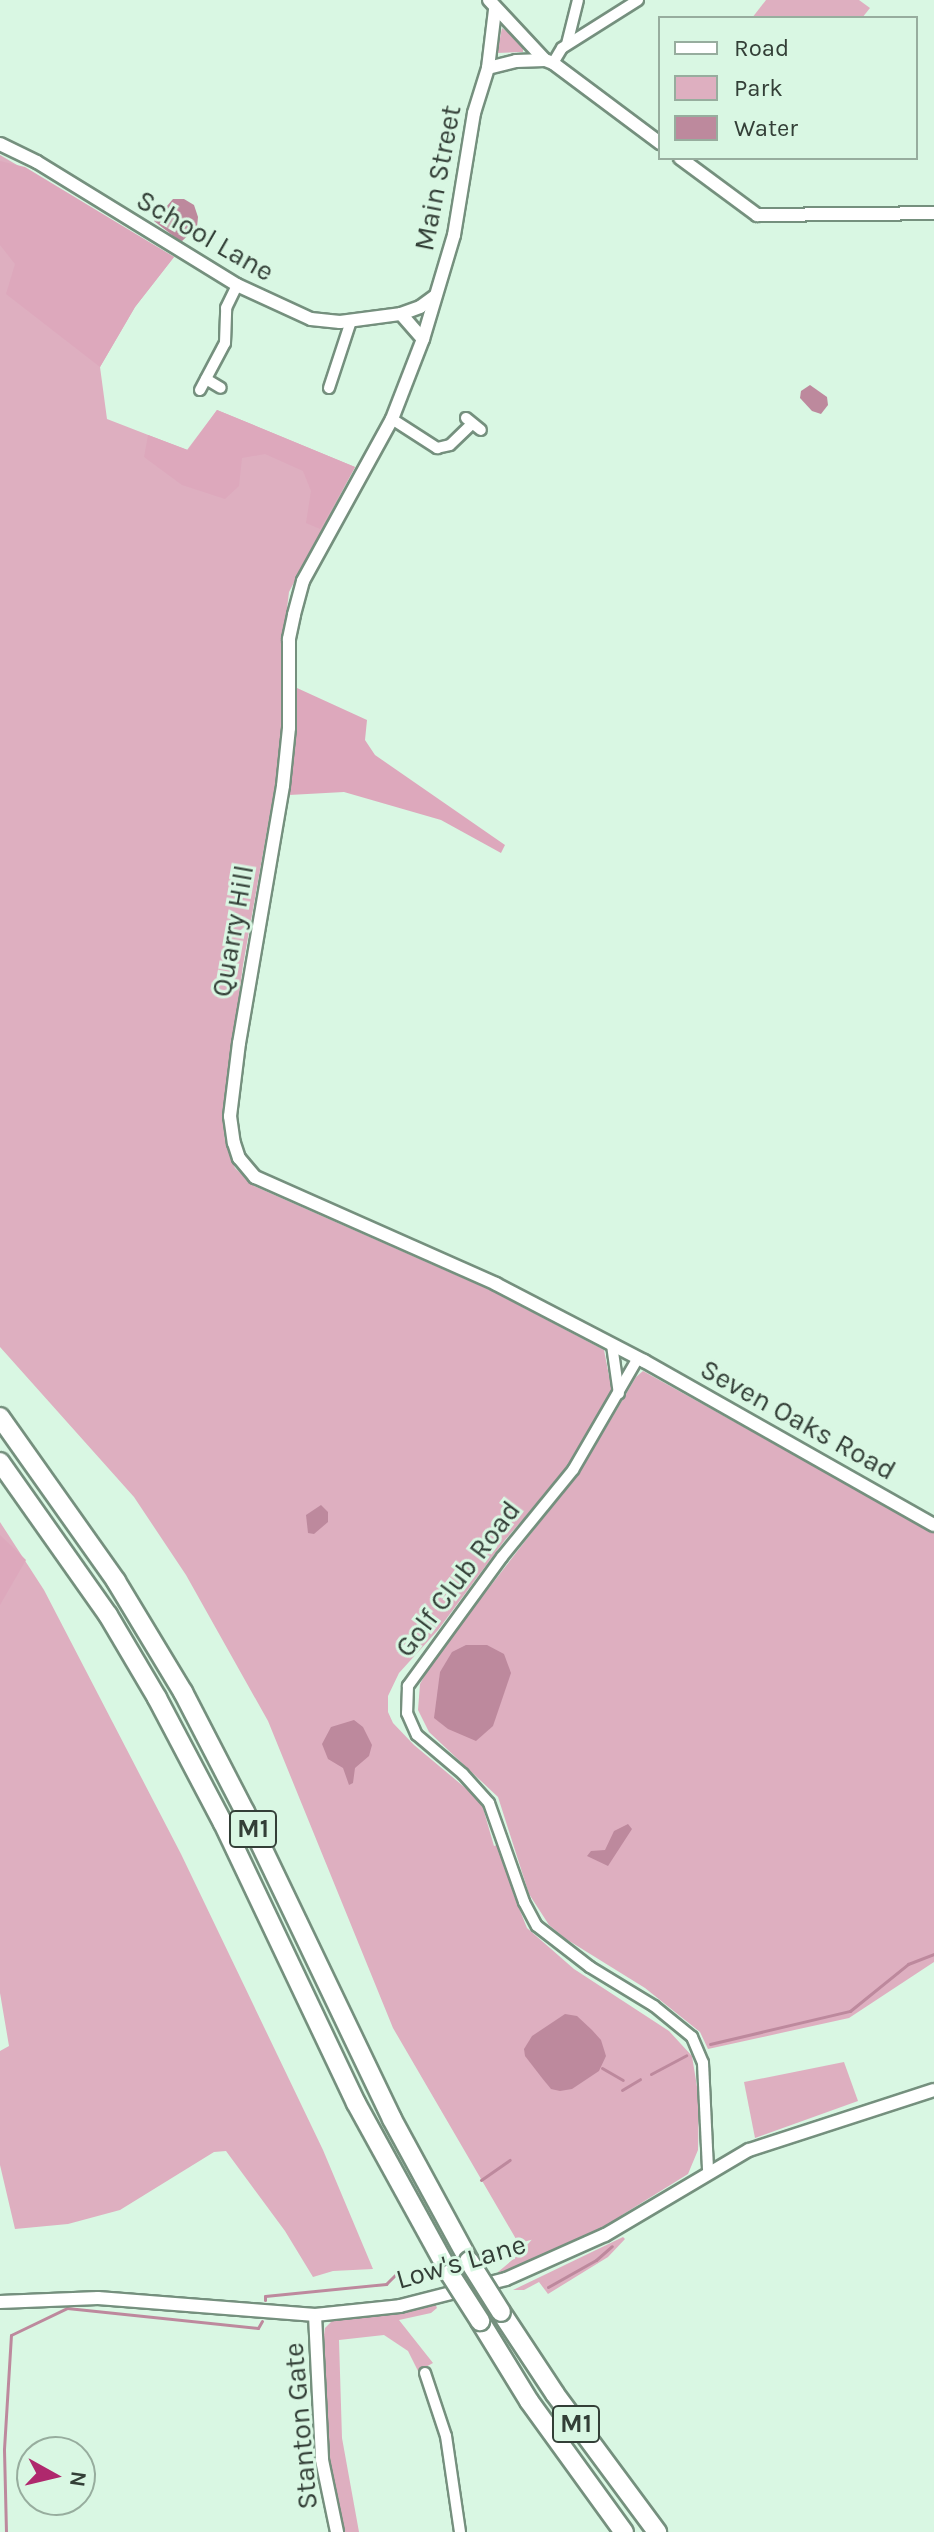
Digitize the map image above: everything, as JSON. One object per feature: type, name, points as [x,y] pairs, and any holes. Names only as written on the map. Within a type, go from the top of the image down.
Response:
[{"type":"highway","name":"M1","points":[[0,1417],[116,1581],[183,1692],[233,1787],[392,2119],[469,2261],[555,2394],[657,2532]]},
{"type":"highway","name":"M1","points":[[0,1462],[99,1602],[157,1698],[223,1823],[356,2103],[450,2274],[529,2401],[624,2532]]},
{"type":"street","points":[[567,44],[578,0]]},
{"type":"street","points":[[488,68],[516,61],[549,61],[567,44],[638,0]]},
{"type":"street","points":[[492,5],[549,61],[658,142]]},
{"type":"street","name":"Main Street","points":[[435,296],[454,235],[474,113],[488,68],[492,5]]},
{"type":"street","name":"School Lane","points":[[0,144],[37,162],[237,285],[311,319],[351,321],[401,314],[420,307],[435,296]]},
{"type":"street","points":[[683,160],[751,211],[763,215],[934,213]]},
{"type":"street","points":[[200,390],[225,343],[226,308],[237,285]]},
{"type":"street","name":"Quarry Hill","points":[[435,296],[423,339],[392,419],[324,539],[303,581],[294,615],[289,639],[289,728],[283,786],[239,1043],[230,1116],[234,1143],[247,1169],[269,1184],[496,1284],[638,1358]]},
{"type":"street","points":[[401,314],[423,339]]},
{"type":"street","points":[[329,388],[351,321]]},
{"type":"street","points":[[206,379],[221,388]]},
{"type":"street","points":[[392,419],[437,448],[450,445],[473,424]]},
{"type":"street","points":[[612,1345],[619,1394]]},
{"type":"street","name":"Golf Club Road","points":[[638,1358],[573,1470],[510,1547],[408,1686],[407,1713],[417,1735],[463,1774],[489,1803],[524,1902],[537,1926],[590,1967],[654,2006],[692,2037],[703,2063],[708,2171]]},
{"type":"street","name":"Seven Oaks Road","points":[[638,1358],[934,1525]]},
{"type":"street","name":"Low's Lane","points":[[6,2301],[98,2298],[315,2315],[400,2306],[506,2279],[605,2235],[708,2171],[793,2133],[934,2090]]},
{"type":"street","name":"Stanton Gate","points":[[315,2315],[322,2460],[337,2532]]},
{"type":"street","points":[[425,2373],[446,2436],[460,2532]]},
{"type":"green space","points":[[766,0],[859,0],[870,8],[864,16],[754,16]]},
{"type":"green space","points":[[502,28],[523,43],[523,52],[497,53]]},
{"type":"green space","points":[[0,155],[174,257],[135,307],[100,367],[107,419],[187,450],[217,410],[355,467],[289,592],[282,649],[283,711],[277,775],[243,965],[223,1121],[225,1140],[235,1168],[254,1186],[490,1290],[604,1350],[612,1391],[598,1418],[564,1472],[505,1540],[438,1630],[399,1673],[388,1696],[388,1712],[393,1723],[414,1745],[481,1801],[494,1846],[502,1843],[513,1893],[527,1928],[574,1969],[669,2031],[692,2056],[699,2099],[698,2150],[688,2174],[622,2215],[623,2219],[500,2276],[498,2272],[523,2251],[393,2028],[268,1721],[186,1575],[134,1497],[0,1347]]},
{"type":"green space","points":[[643,1371],[934,1533],[934,1962],[849,2018],[708,2049],[700,2032],[645,1988],[549,1925],[529,1894],[498,1797],[429,1732],[418,1710],[420,1684],[434,1659],[584,1465],[636,1377]]},
{"type":"green space","points":[[0,1522],[44,1590],[181,1854],[323,2150],[373,2269],[333,2271],[313,2277],[285,2231],[226,2151],[214,2152],[120,2210],[68,2224],[15,2229],[0,2165],[0,2051],[9,2046],[0,1993]]},
{"type":"green space","points":[[844,2062],[858,2101],[755,2138],[744,2082]]},
{"type":"green space","points":[[623,2237],[625,2239],[608,2257],[548,2294],[539,2282],[524,2290],[513,2290]]},
{"type":"green space","points":[[435,2303],[437,2308],[431,2313],[399,2320],[433,2363],[418,2371],[408,2351],[384,2335],[339,2340],[342,2438],[359,2532],[343,2532],[328,2466],[322,2348],[325,2328],[333,2320]]},
{"type":"shaded area","points":[[0,161],[25,167],[174,257],[135,307],[100,367],[6,294],[15,264],[0,245]]},
{"type":"shaded area","points":[[217,410],[355,467],[320,529],[306,523],[311,491],[303,471],[265,454],[242,458],[239,486],[225,499],[182,485],[144,457],[148,435],[188,450]]},
{"type":"shaded area","points":[[297,688],[367,720],[365,740],[375,755],[505,845],[501,853],[441,820],[344,792],[289,795]]},
{"type":"shaded area","points":[[0,1535],[26,1560],[0,1605]]},
{"type":"water","points":[[173,199],[184,199],[194,205],[198,217],[197,227],[181,242],[154,221]]},
{"type":"water","points":[[810,385],[827,397],[828,405],[821,414],[812,411],[800,398],[801,391]]},
{"type":"water","points":[[321,1505],[328,1512],[328,1522],[314,1534],[308,1533],[306,1515]]},
{"type":"water","points":[[466,1645],[487,1645],[504,1654],[511,1673],[493,1726],[476,1741],[448,1729],[434,1718],[440,1672],[452,1652]]},
{"type":"water","points":[[354,1720],[363,1727],[372,1745],[369,1756],[355,1768],[353,1783],[349,1785],[343,1768],[328,1759],[322,1744],[331,1727]]},
{"type":"water","points":[[628,1824],[632,1829],[608,1866],[587,1856],[591,1851],[605,1850],[614,1831]]},
{"type":"water","points":[[565,2014],[577,2016],[592,2030],[601,2040],[606,2056],[599,2071],[572,2089],[560,2091],[551,2089],[525,2056],[524,2049],[532,2036]]},
{"type":"waterway","points":[[710,2044],[850,2011],[908,1964],[934,1954]]},
{"type":"waterway","points":[[651,2074],[686,2055]]},
{"type":"waterway","points":[[602,2068],[623,2080]]},
{"type":"waterway","points":[[622,2090],[640,2079]]},
{"type":"waterway","points":[[481,2180],[510,2160]]},
{"type":"waterway","points":[[548,2287],[596,2260],[612,2246]]},
{"type":"waterway","points":[[265,2300],[265,2296],[386,2284],[397,2273]]},
{"type":"waterway","points":[[6,2532],[4,2449],[11,2335],[67,2308],[258,2328],[262,2321]]}]
